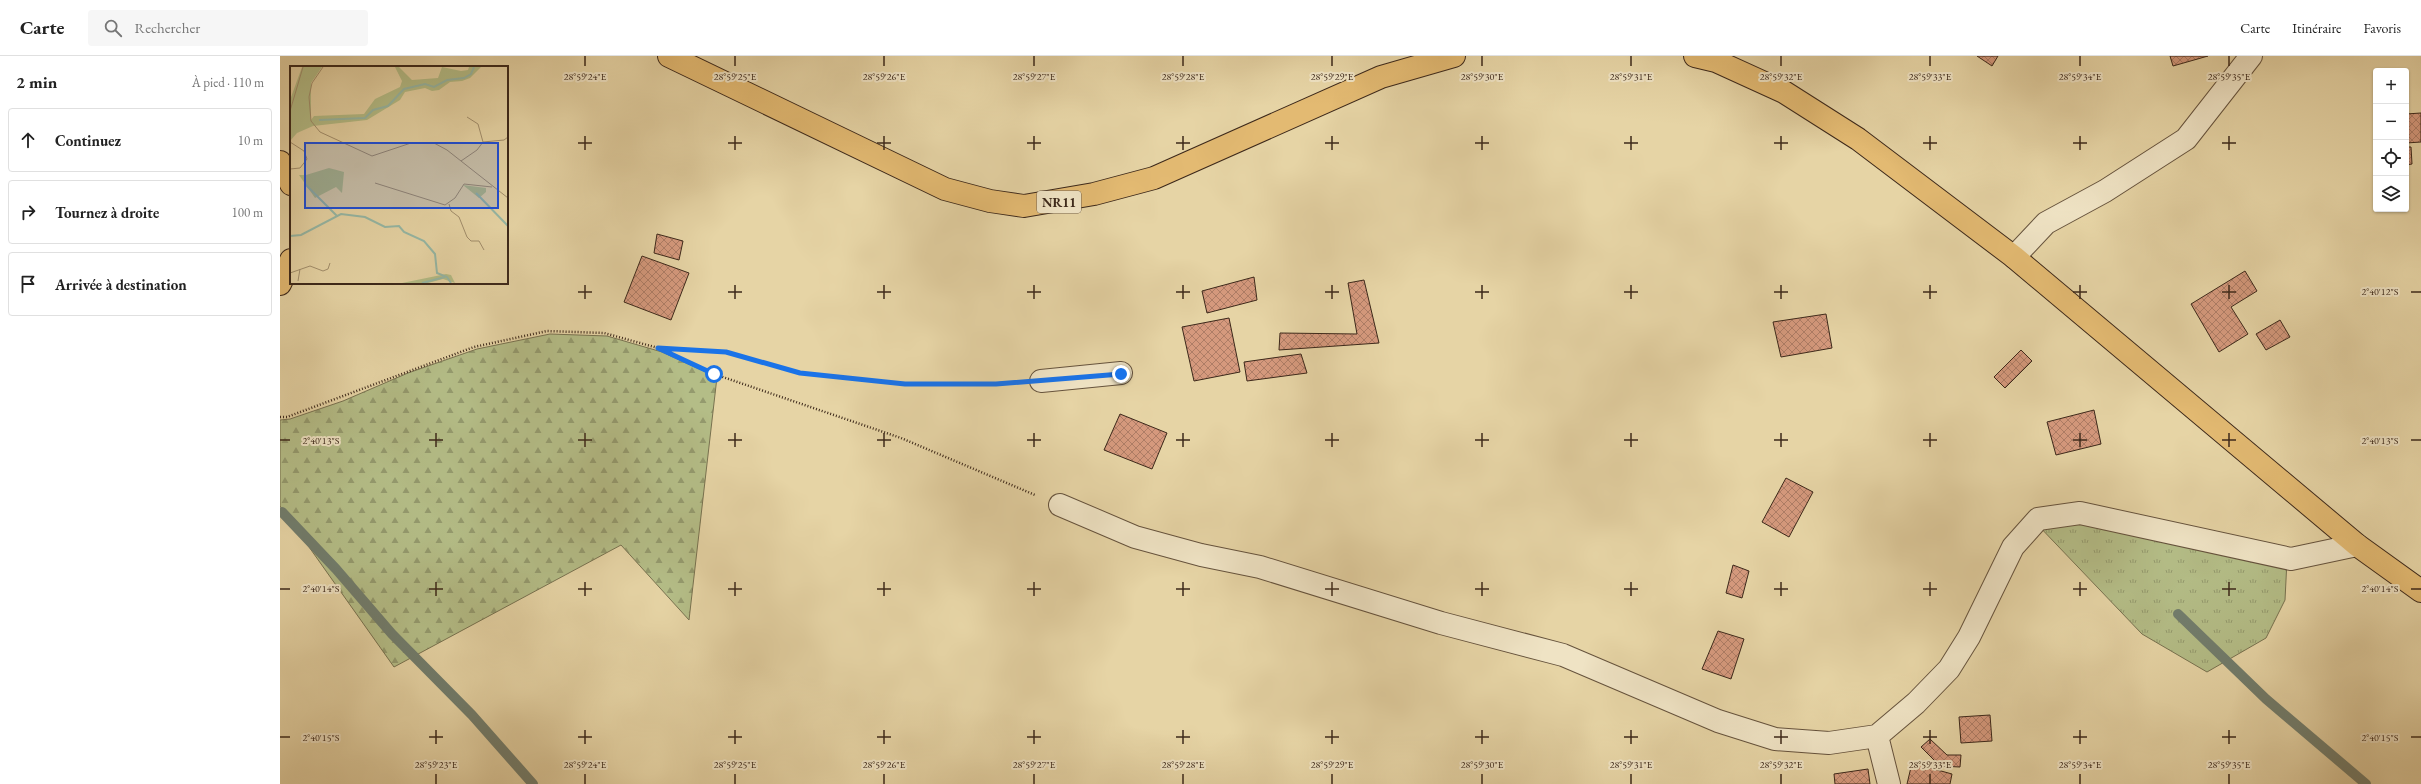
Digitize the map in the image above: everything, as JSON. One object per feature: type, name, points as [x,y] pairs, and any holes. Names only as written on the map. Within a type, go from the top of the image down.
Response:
[{"type":"highway","name":"NR11","points":[[669,56],[945,189],[990,201],[1024,206],[1094,194],[1154,178],[1382,77],[1454,56]]},
{"type":"highway","points":[[1695,56],[1716,61],[1784,92],[1858,139],[2014,257],[2357,545],[2421,591]]},
{"type":"highway","points":[[280,162],[290,182]]},
{"type":"highway","points":[[280,284],[290,262]]},
{"type":"street","points":[[2014,257],[2046,223],[2104,191],[2186,139],[2250,56]]},
{"type":"street","points":[[1041,381],[1121,374]]},
{"type":"street","points":[[1060,505],[1135,537],[1201,555],[1260,567],[1434,621],[1563,655],[1718,721],[1775,739],[1829,743],[1877,736],[1916,703],[1949,669],[1970,637],[2012,547],[2038,520],[2080,512],[2291,558],[2357,545]]},
{"type":"street","points":[[1877,736],[1889,784]]},
{"type":"path","points":[[280,417],[287,417],[341,398],[406,371],[474,347],[547,331],[604,333],[658,348],[714,374],[901,438],[1060,505]]},
{"type":"path","points":[[658,348],[726,352],[800,373],[905,384],[996,384],[1041,381]]},
{"type":"green space","points":[[550,334],[607,336],[662,352],[717,377],[689,620],[621,545],[394,667],[280,506],[280,420],[290,419],[343,401],[408,373],[477,349]]},
{"type":"green space","points":[[2077,514],[2287,560],[2285,600],[2266,638],[2207,672],[2142,634],[2035,522]]},
{"type":"building","points":[[1977,56],[1998,56],[1992,66]]},
{"type":"building","points":[[2170,56],[2208,56],[2173,66]]},
{"type":"building","points":[[2421,113],[2421,142],[2409,143],[2409,114]]},
{"type":"building","points":[[2409,147],[2411,147],[2412,164],[2409,164]]},
{"type":"building","points":[[657,234],[683,241],[679,260],[654,253]]},
{"type":"building","points":[[642,256],[689,273],[671,320],[624,302]]},
{"type":"building","points":[[2245,271],[2257,291],[2231,307],[2248,334],[2219,352],[2191,304]]},
{"type":"building","points":[[1254,277],[1257,300],[1207,313],[1202,291]]},
{"type":"building","points":[[1364,280],[1379,343],[1279,350],[1280,333],[1357,334],[1348,283]]},
{"type":"building","points":[[1826,314],[1832,348],[1781,357],[1773,322]]},
{"type":"building","points":[[1229,318],[1240,372],[1194,381],[1182,327]]},
{"type":"building","points":[[2280,320],[2290,337],[2266,350],[2256,334]]},
{"type":"building","points":[[2021,350],[2032,361],[2005,388],[1994,377]]},
{"type":"building","points":[[1301,354],[1307,373],[1247,381],[1244,362]]},
{"type":"building","points":[[2094,410],[2101,444],[2056,455],[2047,422]]},
{"type":"building","points":[[1120,414],[1167,433],[1152,469],[1104,450]]},
{"type":"building","points":[[1786,478],[1813,492],[1789,537],[1762,522]]},
{"type":"building","points":[[1733,565],[1749,571],[1742,598],[1726,593]]},
{"type":"building","points":[[1718,631],[1744,639],[1731,679],[1702,669]]},
{"type":"building","points":[[1990,715],[1992,741],[1961,743],[1959,717]]},
{"type":"building","points":[[1930,739],[1947,755],[1961,755],[1960,767],[1940,766],[1921,747]]},
{"type":"building","points":[[1912,763],[1952,774],[1950,784],[1907,784]]},
{"type":"building","points":[[1868,769],[1870,784],[1835,784],[1834,774]]},
{"type":"waterway","points":[[282,512],[336,569],[392,634],[472,715],[533,784]]},
{"type":"waterway","points":[[2178,614],[2266,699],[2366,784]]},
{"type":"route","points":[[714,374],[658,348],[726,352],[800,373],[905,384],[996,384],[1121,374]]}]
